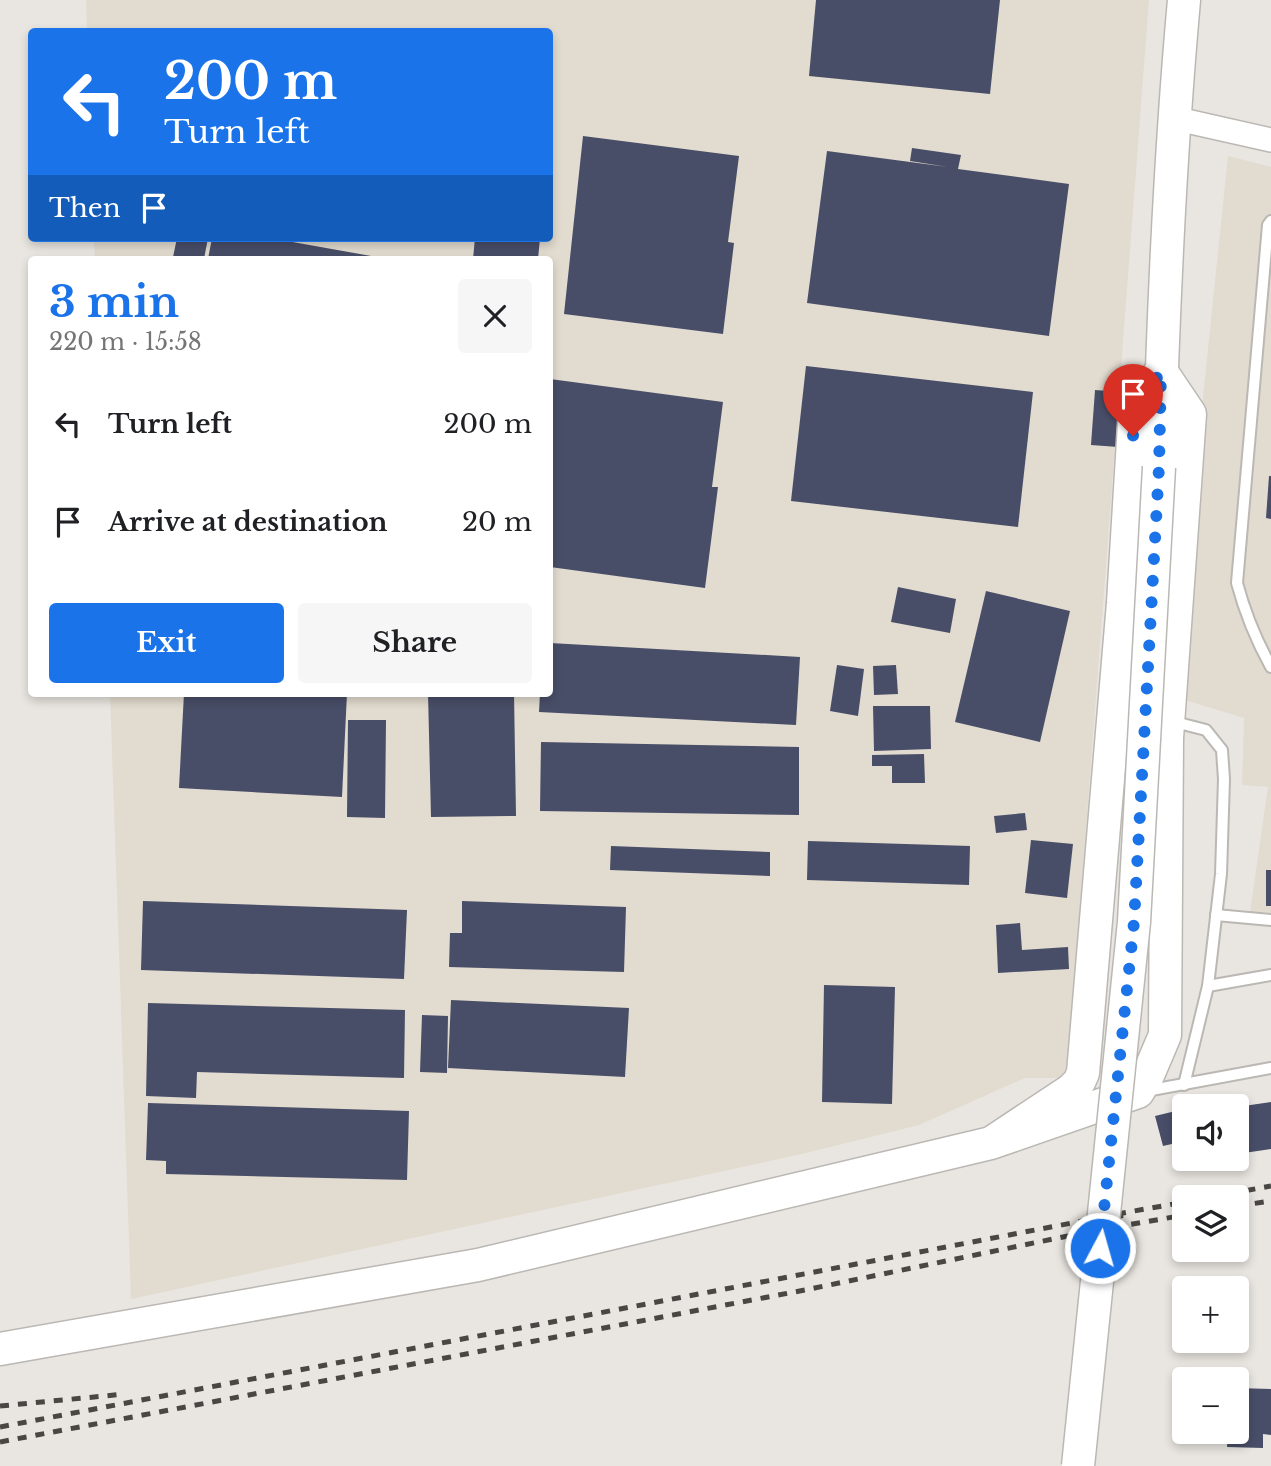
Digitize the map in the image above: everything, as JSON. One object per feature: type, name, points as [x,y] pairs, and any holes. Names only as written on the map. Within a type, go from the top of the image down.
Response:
[{"type":"main road","points":[[1078,1466],[1134,922],[1159,467],[1173,118],[1184,0]]},
{"type":"main road","points":[[0,1349],[478,1265],[991,1143],[1138,1092],[1165,1035],[1168,720],[1190,414],[1161,372]]},
{"type":"main road","points":[[991,1143],[1071,1090],[1083,1073],[1122,617],[1135,408],[1161,372]]},
{"type":"street","points":[[1173,118],[1271,140]]},
{"type":"lane","points":[[1271,222],[1268,225],[1237,583],[1259,647],[1271,667]]},
{"type":"lane","points":[[1168,720],[1206,730],[1222,750],[1224,779],[1221,874],[1208,986],[1184,1085]]},
{"type":"lane","points":[[1216,915],[1271,920]]},
{"type":"lane","points":[[1208,986],[1271,975]]},
{"type":"lane","points":[[1138,1092],[1271,1068]]},
{"type":"shaded area","points":[[86,0],[1149,0],[1067,1078],[1025,1078],[919,1125],[802,1154],[131,1299],[110,697],[553,697],[553,256],[95,256],[94,242],[553,242],[553,28],[87,28]]},
{"type":"shaded area","points":[[1228,156],[1271,167],[1271,913],[1250,912],[1268,787],[1242,785],[1244,718],[1172,696]]},
{"type":"building","points":[[816,0],[1000,0],[990,94],[809,76]]},
{"type":"building","points":[[583,136],[739,156],[728,242],[734,243],[723,334],[564,314]]},
{"type":"building","points":[[912,148],[961,155],[958,169],[1069,184],[1049,336],[807,303],[827,151],[948,167],[910,161]]},
{"type":"building","points":[[176,242],[207,242],[205,256],[173,256]]},
{"type":"building","points":[[211,242],[292,242],[371,256],[209,256]]},
{"type":"building","points":[[475,242],[540,242],[538,256],[473,256]]},
{"type":"building","points":[[806,366],[1033,392],[1018,527],[791,501]]},
{"type":"building","points":[[553,379],[723,402],[712,487],[718,487],[705,588],[553,567]]},
{"type":"building","points":[[1095,390],[1122,392],[1118,447],[1091,445]]},
{"type":"building","points":[[1271,476],[1271,519],[1266,518]]},
{"type":"building","points":[[898,587],[956,599],[950,633],[891,622]]},
{"type":"building","points":[[986,591],[1070,611],[1040,742],[955,722]]},
{"type":"building","points":[[553,643],[800,657],[796,725],[539,712],[540,697],[553,697]]},
{"type":"building","points":[[837,665],[864,669],[858,716],[830,711]]},
{"type":"building","points":[[896,665],[898,694],[874,695],[873,666]]},
{"type":"building","points":[[184,697],[347,697],[342,797],[179,788]]},
{"type":"building","points":[[428,697],[514,697],[516,816],[431,817]]},
{"type":"building","points":[[873,706],[930,706],[931,749],[874,751]]},
{"type":"building","points":[[348,720],[386,720],[385,818],[347,817]]},
{"type":"building","points":[[541,742],[799,747],[799,815],[540,811]]},
{"type":"building","points":[[924,754],[925,783],[892,783],[892,766],[872,766],[872,755]]},
{"type":"building","points":[[1025,813],[1027,830],[996,833],[994,816]]},
{"type":"building","points":[[1031,840],[1073,844],[1067,898],[1025,893]]},
{"type":"building","points":[[808,841],[970,846],[969,885],[807,880]]},
{"type":"building","points":[[611,846],[770,852],[770,876],[610,870]]},
{"type":"building","points":[[1266,870],[1271,870],[1271,906],[1266,906]]},
{"type":"building","points":[[143,901],[407,910],[404,979],[141,970]]},
{"type":"building","points":[[462,901],[626,907],[624,972],[449,967],[450,933],[462,933]]},
{"type":"building","points":[[1020,923],[1022,950],[1068,947],[1069,969],[998,973],[996,925]]},
{"type":"building","points":[[824,985],[895,987],[892,1104],[822,1102]]},
{"type":"building","points":[[451,1000],[629,1008],[625,1077],[448,1068]]},
{"type":"building","points":[[148,1003],[405,1010],[404,1078],[197,1072],[196,1098],[146,1096]]},
{"type":"building","points":[[422,1015],[448,1016],[447,1073],[420,1072]]},
{"type":"building","points":[[1271,1102],[1271,1149],[1249,1152],[1249,1105]]},
{"type":"building","points":[[148,1103],[409,1111],[407,1180],[166,1174],[166,1161],[146,1160]]},
{"type":"building","points":[[1172,1112],[1172,1144],[1163,1146],[1155,1116]]},
{"type":"building","points":[[1249,1388],[1271,1389],[1271,1435],[1263,1434],[1263,1448],[1227,1447],[1227,1444],[1249,1444]]},
{"type":"railway","points":[[1249,1190],[1271,1186]]},
{"type":"railway","points":[[1249,1204],[1271,1201]]},
{"type":"railway","points":[[1117,1214],[1172,1204]]},
{"type":"railway","points":[[0,1427],[1093,1219],[1128,1215]]},
{"type":"railway","points":[[0,1442],[805,1290],[1172,1217]]},
{"type":"railway","points":[[0,1406],[125,1394]]},
{"type":"route","points":[[1100,1248],[1134,922],[1159,467],[1161,372],[1135,408],[1133,436]]}]
